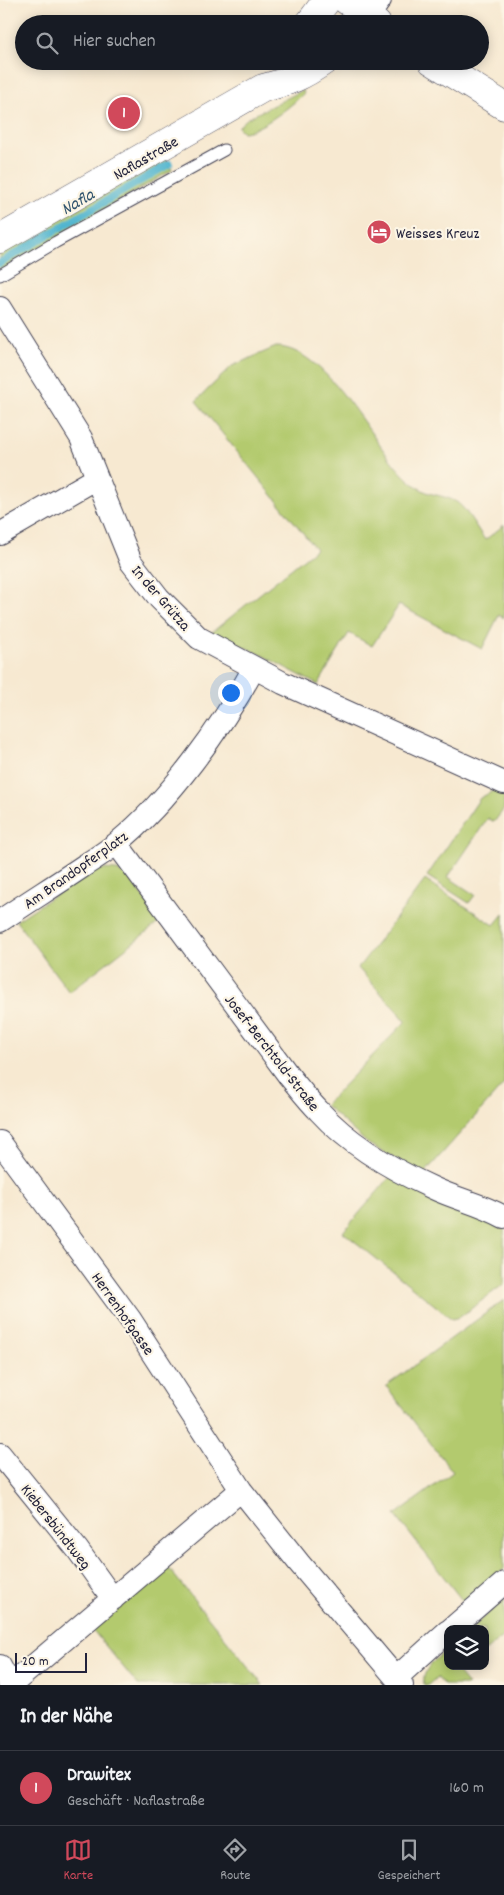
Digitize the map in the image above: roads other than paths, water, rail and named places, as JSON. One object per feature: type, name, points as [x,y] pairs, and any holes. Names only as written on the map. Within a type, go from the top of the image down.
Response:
[{"type":"main road","points":[[341,15],[359,10]]},
{"type":"main road","name":"Naflastraße","points":[[263,88],[276,70]]},
{"type":"main road","name":"Naflastraße","points":[[0,239],[263,88],[288,82],[312,70]]},
{"type":"main road","points":[[446,70],[504,106]]},
{"type":"street","name":"In der Grütza","points":[[0,308],[81,438],[131,562],[159,598],[199,638],[254,668],[504,783]]},
{"type":"street","points":[[0,534],[97,478]]},
{"type":"street","name":"Am Brandopferplatz","points":[[0,921],[116,844],[163,797],[181,775],[236,699],[254,668]]},
{"type":"street","name":"Josef-Berchtold-Straße","points":[[116,844],[289,1076],[318,1111],[362,1148],[396,1170],[435,1189],[487,1208],[504,1217]]},
{"type":"street","name":"Herrenhofgasse","points":[[0,1142],[130,1318],[241,1490],[298,1563],[399,1681]]},
{"type":"street","name":"Kiebersbündtweg","points":[[0,1454],[77,1549],[114,1599]]},
{"type":"street","points":[[0,1666],[10,1685],[241,1490]]},
{"type":"street","points":[[456,1625],[504,1583]]},
{"type":"street","points":[[399,1681],[444,1635]]},
{"type":"lane","points":[[0,275],[64,237],[224,150]]},
{"type":"waterway","name":"Nafla","points":[[0,263],[169,164]]},
{"type":"place","name":"Drawitex","points":[[124,113]]},
{"type":"place","name":"Weisses Kreuz","points":[[379,232]]}]
